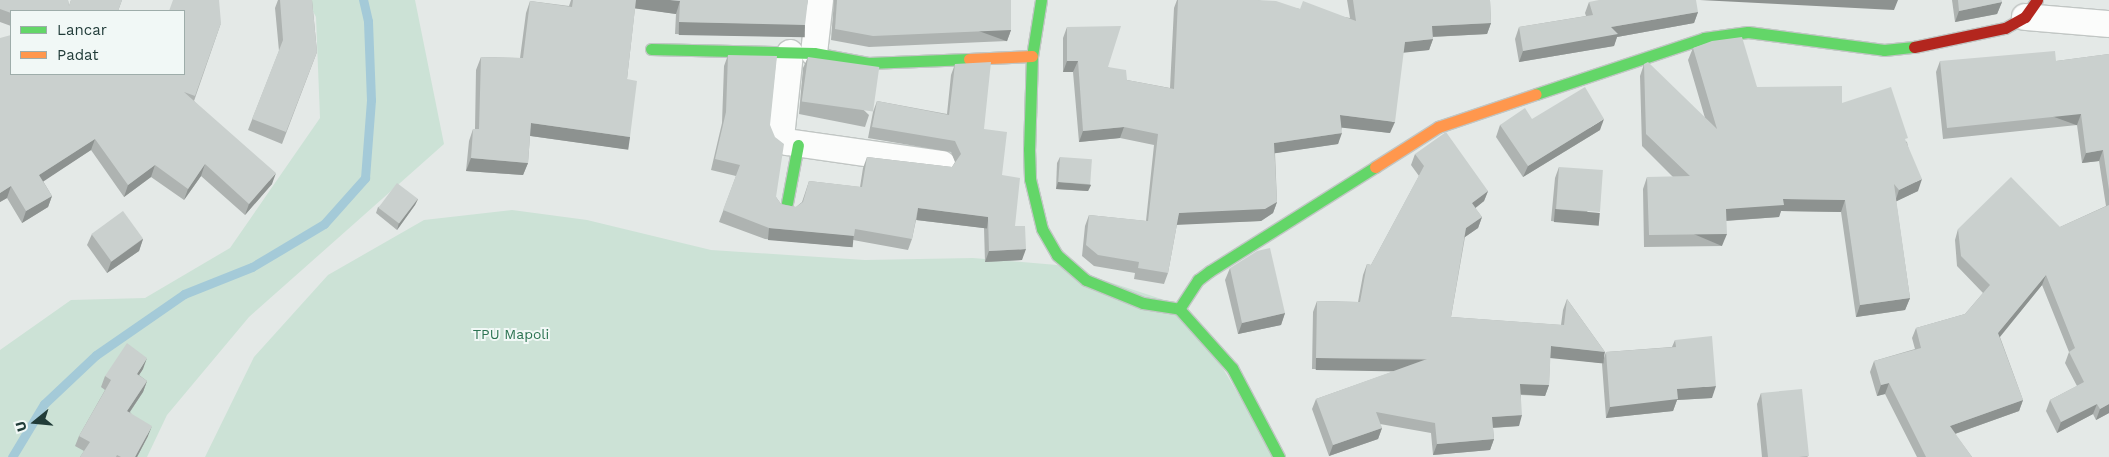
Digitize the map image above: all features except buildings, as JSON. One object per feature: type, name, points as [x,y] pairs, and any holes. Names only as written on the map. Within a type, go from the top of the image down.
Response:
[{"type":"street","points":[[820,0],[802,53],[781,137],[798,145],[942,164]]},
{"type":"street","points":[[1041,0],[1032,56],[1030,180],[1042,229],[1057,256],[1086,280],[1143,303],[1179,309],[1232,368],[1279,457]]},
{"type":"street","points":[[1179,309],[1198,280],[1210,271],[1438,127],[1653,53],[1704,38],[1748,32],[1884,50],[1903,49],[2005,28],[2031,9],[2109,24]]},
{"type":"street","points":[[651,49],[802,53],[868,63],[1032,56]]},
{"type":"street","points":[[787,203],[798,145]]},
{"type":"green space","points":[[307,0],[415,0],[444,144],[249,317],[167,415],[147,457],[0,457],[0,350],[71,300],[145,298],[230,248],[320,118],[316,17]]},
{"type":"green space","name":"TPU Mapoli","points":[[512,210],[587,220],[711,250],[865,260],[973,258],[1057,265],[1186,307],[1276,457],[205,457],[254,357],[328,275],[424,220]]},
{"type":"waterway","points":[[12,457],[44,404],[96,355],[184,294],[252,267],[324,224],[365,178],[371,100],[368,21],[363,0]]},
{"type":"traffic: fast","points":[[1041,0],[1032,56],[1029,149],[1030,179],[1042,229],[1057,255],[1086,280],[1143,303],[1179,309]]},
{"type":"traffic: fast","points":[[1536,94],[1704,38],[1748,32],[1884,50],[1914,47]]},
{"type":"traffic: fast","points":[[651,49],[814,53],[868,63],[969,59]]},
{"type":"traffic: fast","points":[[787,203],[798,145]]},
{"type":"traffic: fast","points":[[1279,457],[1232,368],[1179,309],[1198,280],[1210,271],[1375,167]]},
{"type":"traffic: slow","points":[[969,59],[1032,56]]},
{"type":"traffic: slow","points":[[1375,167],[1438,127],[1536,94]]},
{"type":"traffic: jam","points":[[1914,47],[2005,28],[2025,17],[2037,0]]}]
